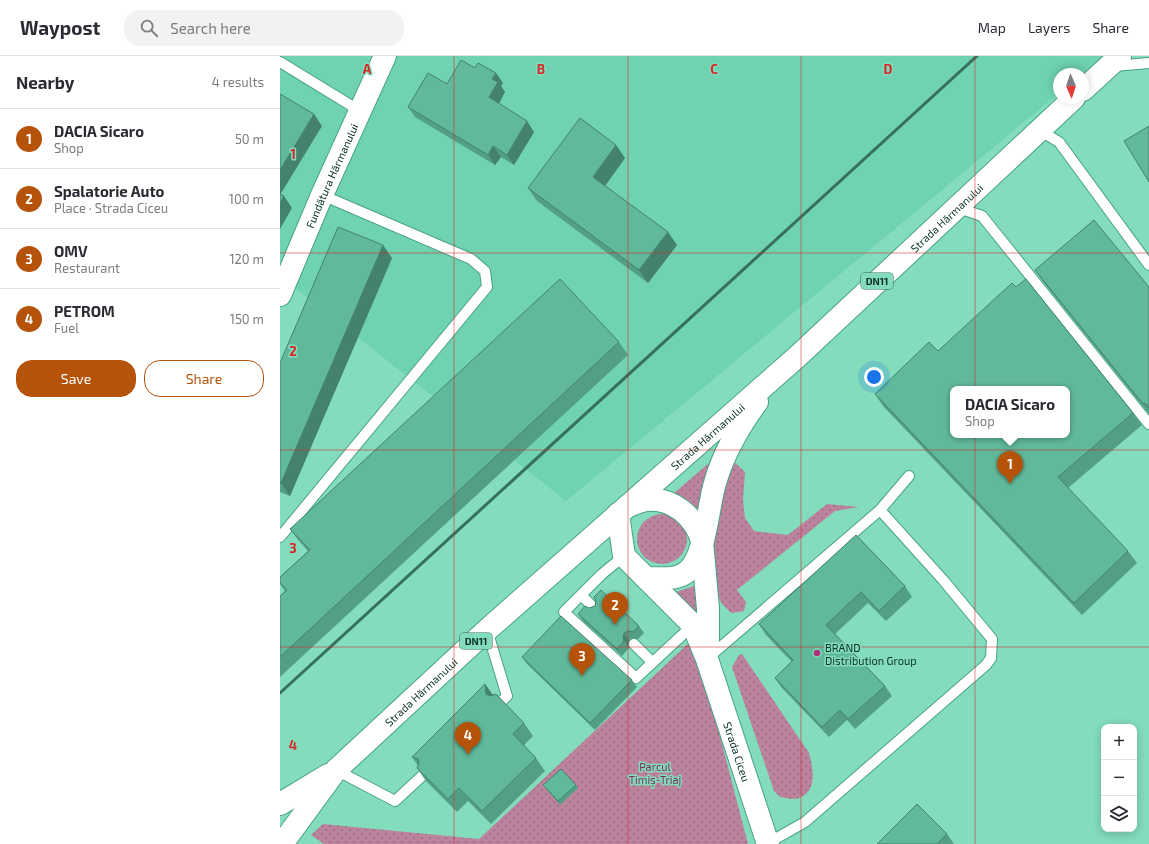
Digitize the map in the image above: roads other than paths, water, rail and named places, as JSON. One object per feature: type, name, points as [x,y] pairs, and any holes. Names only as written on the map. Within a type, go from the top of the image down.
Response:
[{"type":"main road","name":"Fundătura Hărmanului","points":[[280,295],[322,195],[385,56]]},
{"type":"main road","points":[[1089,84],[1114,61]]},
{"type":"main road","name":"Strada Hărmanului","points":[[282,844],[336,770],[487,630],[775,377],[1067,104]]},
{"type":"main road","name":"Strada Ciceu","points":[[707,659],[708,609],[702,541],[715,482],[725,458],[749,413],[775,377]]},
{"type":"main road","name":"Strada Ciceu","points":[[624,510],[647,500],[666,502],[677,508],[694,522],[702,541]]},
{"type":"main road","points":[[624,510],[624,556]]},
{"type":"main road","points":[[646,578],[670,578],[682,575],[690,569],[697,559],[702,541]]},
{"type":"main road","name":"Strada Ciceu","points":[[624,556],[694,626],[707,659],[768,844]]},
{"type":"main road","name":"Strada Hărmanului","points":[[280,804],[336,770]]},
{"type":"lane","points":[[1114,61],[1149,63]]},
{"type":"lane","points":[[280,62],[360,111]]},
{"type":"lane","points":[[1039,130],[1059,142],[1149,265]]},
{"type":"lane","points":[[280,537],[487,287],[485,271],[472,258],[322,195]]},
{"type":"lane","points":[[956,207],[982,216],[1149,424]]},
{"type":"lane","points":[[707,659],[880,510],[909,476]]},
{"type":"lane","points":[[768,844],[805,822],[991,658],[992,639],[944,581],[880,510]]},
{"type":"lane","points":[[624,556],[602,574],[564,612],[636,678],[652,662],[694,626]]},
{"type":"lane","points":[[581,595],[595,608]]},
{"type":"lane","points":[[487,630],[507,696],[500,703]]},
{"type":"lane","points":[[634,644],[652,662]]},
{"type":"lane","points":[[336,770],[395,801],[422,776]]},
{"type":"railway","points":[[280,693],[977,56]]},
{"type":"place","name":"DACIA Sicaro","points":[[1010,484]]},
{"type":"place","name":"Spalatorie Auto","points":[[615,625]]},
{"type":"place","name":"BRAND Distribution Group","points":[[817,653]]},
{"type":"place","name":"OMV","points":[[582,676]]},
{"type":"place","name":"PETROM","points":[[468,755]]},
{"type":"park label","name":"Parcul Timiș-Triaj","points":[[655,772]]}]
